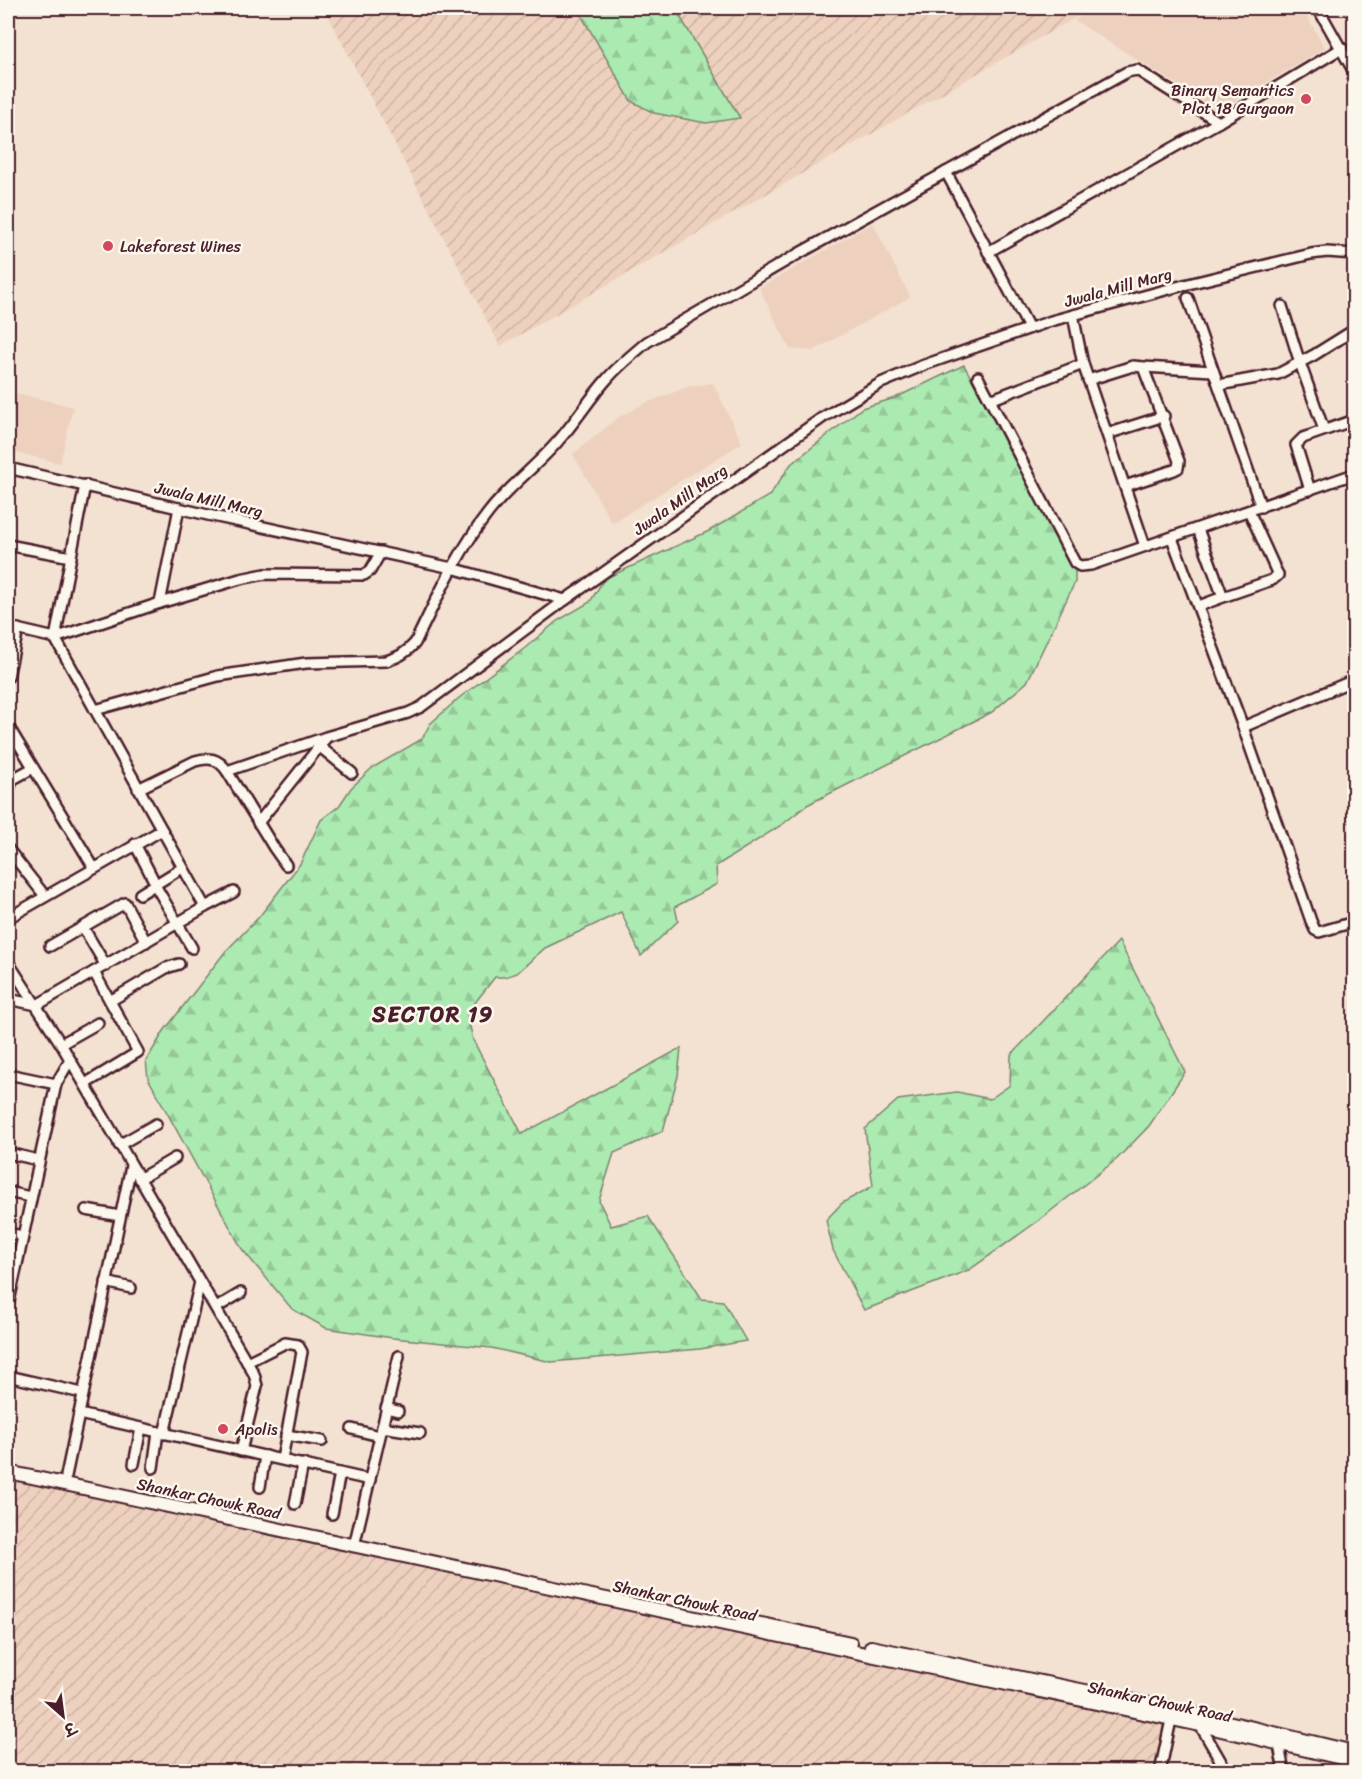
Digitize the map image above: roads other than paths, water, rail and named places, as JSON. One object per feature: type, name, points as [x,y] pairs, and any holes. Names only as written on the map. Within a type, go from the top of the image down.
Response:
[{"type":"main road","name":"Shankar Chowk Road","points":[[8,1464],[355,1543]]},
{"type":"main road","name":"Shankar Chowk Road","points":[[8,1472],[1354,1752]]},
{"type":"main road","name":"Shankar Chowk Road","points":[[1172,1715],[1200,1725],[1354,1761]]},
{"type":"street","points":[[1318,8],[1354,72]]},
{"type":"street","points":[[988,252],[1219,122],[1342,48]]},
{"type":"street","points":[[95,710],[218,676],[306,663],[386,661],[398,658],[415,643],[452,568],[488,513],[511,487],[547,454],[606,380],[627,358],[647,342],[946,172],[1132,70],[1137,70],[1219,122]]},
{"type":"street","points":[[946,172],[1029,328]]},
{"type":"street","name":"Jwala Mill Marg","points":[[8,468],[452,568],[565,600],[822,418],[881,383],[924,365],[1073,315],[1184,285],[1311,255],[1327,252],[1354,254]]},
{"type":"street","points":[[1188,298],[1261,507]]},
{"type":"street","points":[[1282,306],[1324,430]]},
{"type":"street","points":[[1073,315],[1083,364],[1145,546]]},
{"type":"street","points":[[1219,385],[1278,374],[1354,330]]},
{"type":"street","points":[[990,400],[1083,364]]},
{"type":"street","points":[[1088,380],[1133,366],[1213,371]]},
{"type":"street","points":[[1125,486],[1174,470],[1179,465],[1164,416],[1143,367]]},
{"type":"street","points":[[978,377],[1075,563],[1085,566],[1354,474]]},
{"type":"street","points":[[1107,434],[1164,416]]},
{"type":"street","points":[[1310,490],[1296,445],[1302,438],[1354,420]]},
{"type":"street","points":[[85,485],[55,638],[205,907]]},
{"type":"street","points":[[160,603],[178,508]]},
{"type":"street","points":[[1199,606],[1272,580],[1278,575],[1249,511]]},
{"type":"street","points":[[1198,529],[1223,597]]},
{"type":"street","points":[[1172,538],[1199,606],[1315,930],[1327,932],[1354,922]]},
{"type":"street","points":[[8,545],[71,557]]},
{"type":"street","points":[[8,627],[55,638],[240,579],[265,574],[364,575],[370,572],[381,552]]},
{"type":"street","points":[[227,771],[422,707],[565,600]]},
{"type":"street","points":[[8,677],[18,629]]},
{"type":"street","points":[[1243,727],[1354,680]]},
{"type":"street","points":[[8,726],[94,868]]},
{"type":"street","points":[[258,823],[326,737]]},
{"type":"street","points":[[319,746],[352,772]]},
{"type":"street","points":[[138,789],[205,758],[214,758],[227,771],[286,865]]},
{"type":"street","points":[[8,790],[13,779],[33,768]]},
{"type":"street","points":[[8,918],[162,830]]},
{"type":"street","points":[[135,844],[192,948]]},
{"type":"street","points":[[8,849],[45,896]]},
{"type":"street","points":[[140,894],[154,882],[182,868]]},
{"type":"street","points":[[8,999],[37,1005],[234,892]]},
{"type":"street","points":[[50,946],[125,903],[146,942]]},
{"type":"street","points":[[83,927],[106,966]]},
{"type":"street","points":[[8,962],[61,1044],[248,1362],[257,1386],[241,1451]]},
{"type":"street","points":[[110,1001],[166,968],[179,964]]},
{"type":"street","points":[[85,1084],[138,1052],[94,972]]},
{"type":"street","points":[[61,1044],[98,1023]]},
{"type":"street","points":[[8,1305],[56,1084],[70,1060]]},
{"type":"street","points":[[8,1074],[56,1084]]},
{"type":"street","points":[[119,1145],[156,1124]]},
{"type":"street","points":[[8,1153],[38,1160]]},
{"type":"street","points":[[139,1179],[175,1158]]},
{"type":"street","points":[[66,1476],[131,1166]]},
{"type":"street","points":[[8,1192],[30,1197]]},
{"type":"street","points":[[86,1210],[120,1216]]},
{"type":"street","points":[[8,1233],[22,1236]]},
{"type":"street","points":[[106,1282],[131,1288]]},
{"type":"street","points":[[153,1468],[200,1282]]},
{"type":"street","points":[[216,1308],[241,1293]]},
{"type":"street","points":[[248,1362],[285,1343],[298,1345],[301,1348],[282,1459]]},
{"type":"street","points":[[355,1543],[399,1356]]},
{"type":"street","points":[[8,1376],[82,1393]]},
{"type":"street","points":[[386,1408],[398,1411]]},
{"type":"street","points":[[79,1414],[370,1480]]},
{"type":"street","points":[[134,1464],[141,1428]]},
{"type":"street","points":[[352,1429],[420,1433]]},
{"type":"street","points":[[286,1435],[322,1441]]},
{"type":"street","points":[[260,1487],[265,1456]]},
{"type":"street","points":[[295,1504],[303,1464]]},
{"type":"street","points":[[332,1514],[340,1473]]},
{"type":"street","points":[[1160,1772],[1172,1715]]},
{"type":"street","points":[[1200,1725],[1227,1772]]},
{"type":"street","points":[[1280,1745],[1284,1772]]},
{"type":"place","name":"Binary Semantics Plot 18 Gurgaon","points":[[1306,99]]},
{"type":"place","name":"Lakeforest Wines","points":[[108,246]]},
{"type":"place","name":"Apolis","points":[[223,1429]]},
{"type":"district","name":"SECTOR 19","points":[[433,1014]]}]
